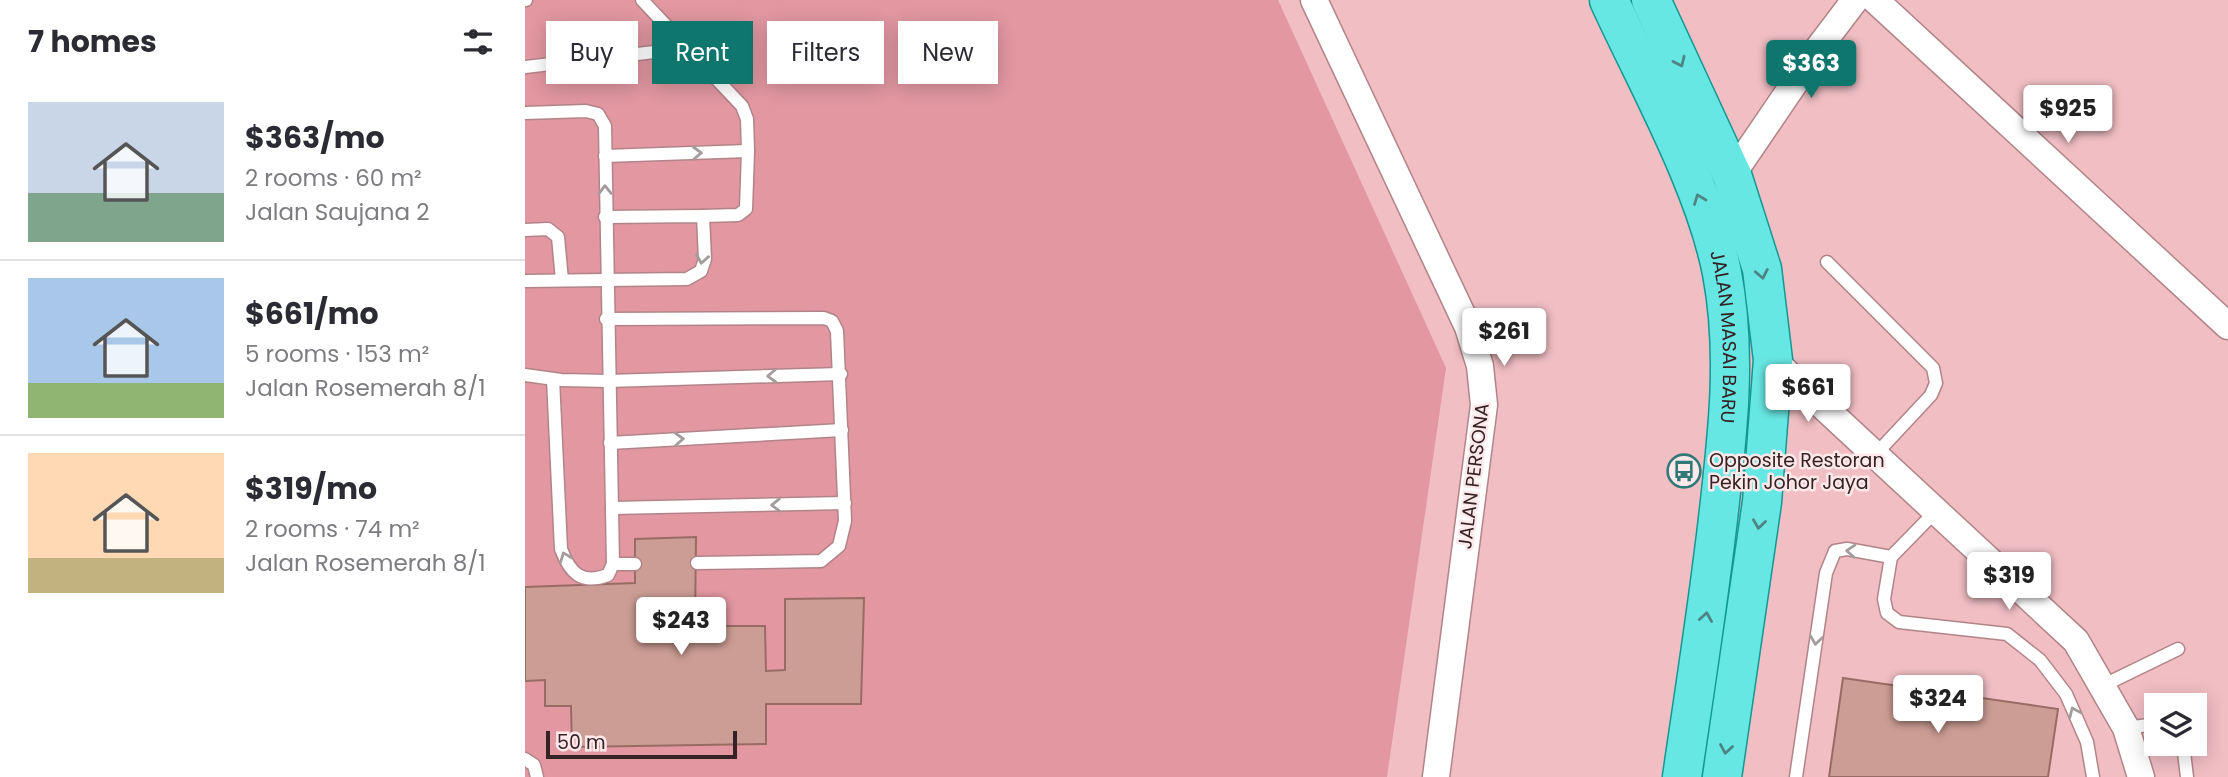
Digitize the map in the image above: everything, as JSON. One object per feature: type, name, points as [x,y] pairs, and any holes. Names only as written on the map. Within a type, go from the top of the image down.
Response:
[{"type":"main road","name":"JALAN MASAI BARU","points":[[1609,0],[1709,224],[1721,271],[1731,332],[1730,390],[1719,511],[1682,777]]},
{"type":"main road","name":"JALAN MASAI BARU","points":[[1651,0],[1732,175],[1762,270],[1773,360],[1762,502],[1722,777]]},
{"type":"street","name":"JALAN PERSONA","points":[[1314,0],[1468,327],[1480,366],[1484,405],[1436,777]]},
{"type":"street","points":[[1732,175],[1817,50],[1855,0]]},
{"type":"street","points":[[1875,0],[2228,326]]},
{"type":"street","points":[[1773,360],[2075,641],[2126,728],[2141,777]]},
{"type":"lane","points":[[642,0],[663,21]]},
{"type":"lane","points":[[525,67],[652,52]]},
{"type":"lane","points":[[605,217],[738,215],[746,209],[747,119],[742,106],[722,84]]},
{"type":"lane","points":[[525,113],[586,111],[598,114],[605,126],[606,319],[613,564],[608,575],[595,580],[583,579],[572,573],[561,549],[553,379]]},
{"type":"lane","points":[[605,156],[748,151]]},
{"type":"lane","points":[[525,281],[687,279],[701,271],[705,259],[703,216]]},
{"type":"lane","points":[[525,230],[548,229],[558,237],[562,280]]},
{"type":"lane","points":[[1827,262],[1933,368],[1936,383],[1931,395],[1874,456]]},
{"type":"lane","points":[[606,319],[824,318],[832,321],[837,331],[845,503],[845,521],[839,546],[821,561],[697,563]]},
{"type":"lane","points":[[525,374],[553,379],[608,381],[841,374]]},
{"type":"lane","points":[[610,443],[842,430]]},
{"type":"lane","points":[[612,508],[845,503]]},
{"type":"lane","points":[[1935,512],[1891,557],[1884,599],[1887,613],[1899,622],[2007,634],[2040,660],[2066,694],[2087,742],[2093,777]]},
{"type":"lane","points":[[1796,777],[1826,573],[1835,551],[1847,549],[1891,557]]},
{"type":"lane","points":[[613,564],[635,564]]},
{"type":"lane","points":[[2102,686],[2178,649]]},
{"type":"lane","points":[[2126,728],[2144,726]]},
{"type":"lane","points":[[2184,756],[2187,777]]},
{"type":"lane","points":[[525,759],[534,765],[537,777]]},
{"type":"shaded area","points":[[525,0],[1278,0],[1446,368],[1387,777],[525,777]]},
{"type":"building","points":[[696,537],[695,626],[765,626],[766,671],[785,670],[785,599],[864,598],[861,704],[766,704],[766,744],[572,747],[571,706],[545,706],[545,680],[525,681],[525,587],[635,583],[635,539]]},
{"type":"building","points":[[1843,678],[2058,709],[2048,777],[1829,777]]},
{"type":"place","name":"Opposite Restoran Pekin Johor Jaya","points":[[1684,471]]}]
